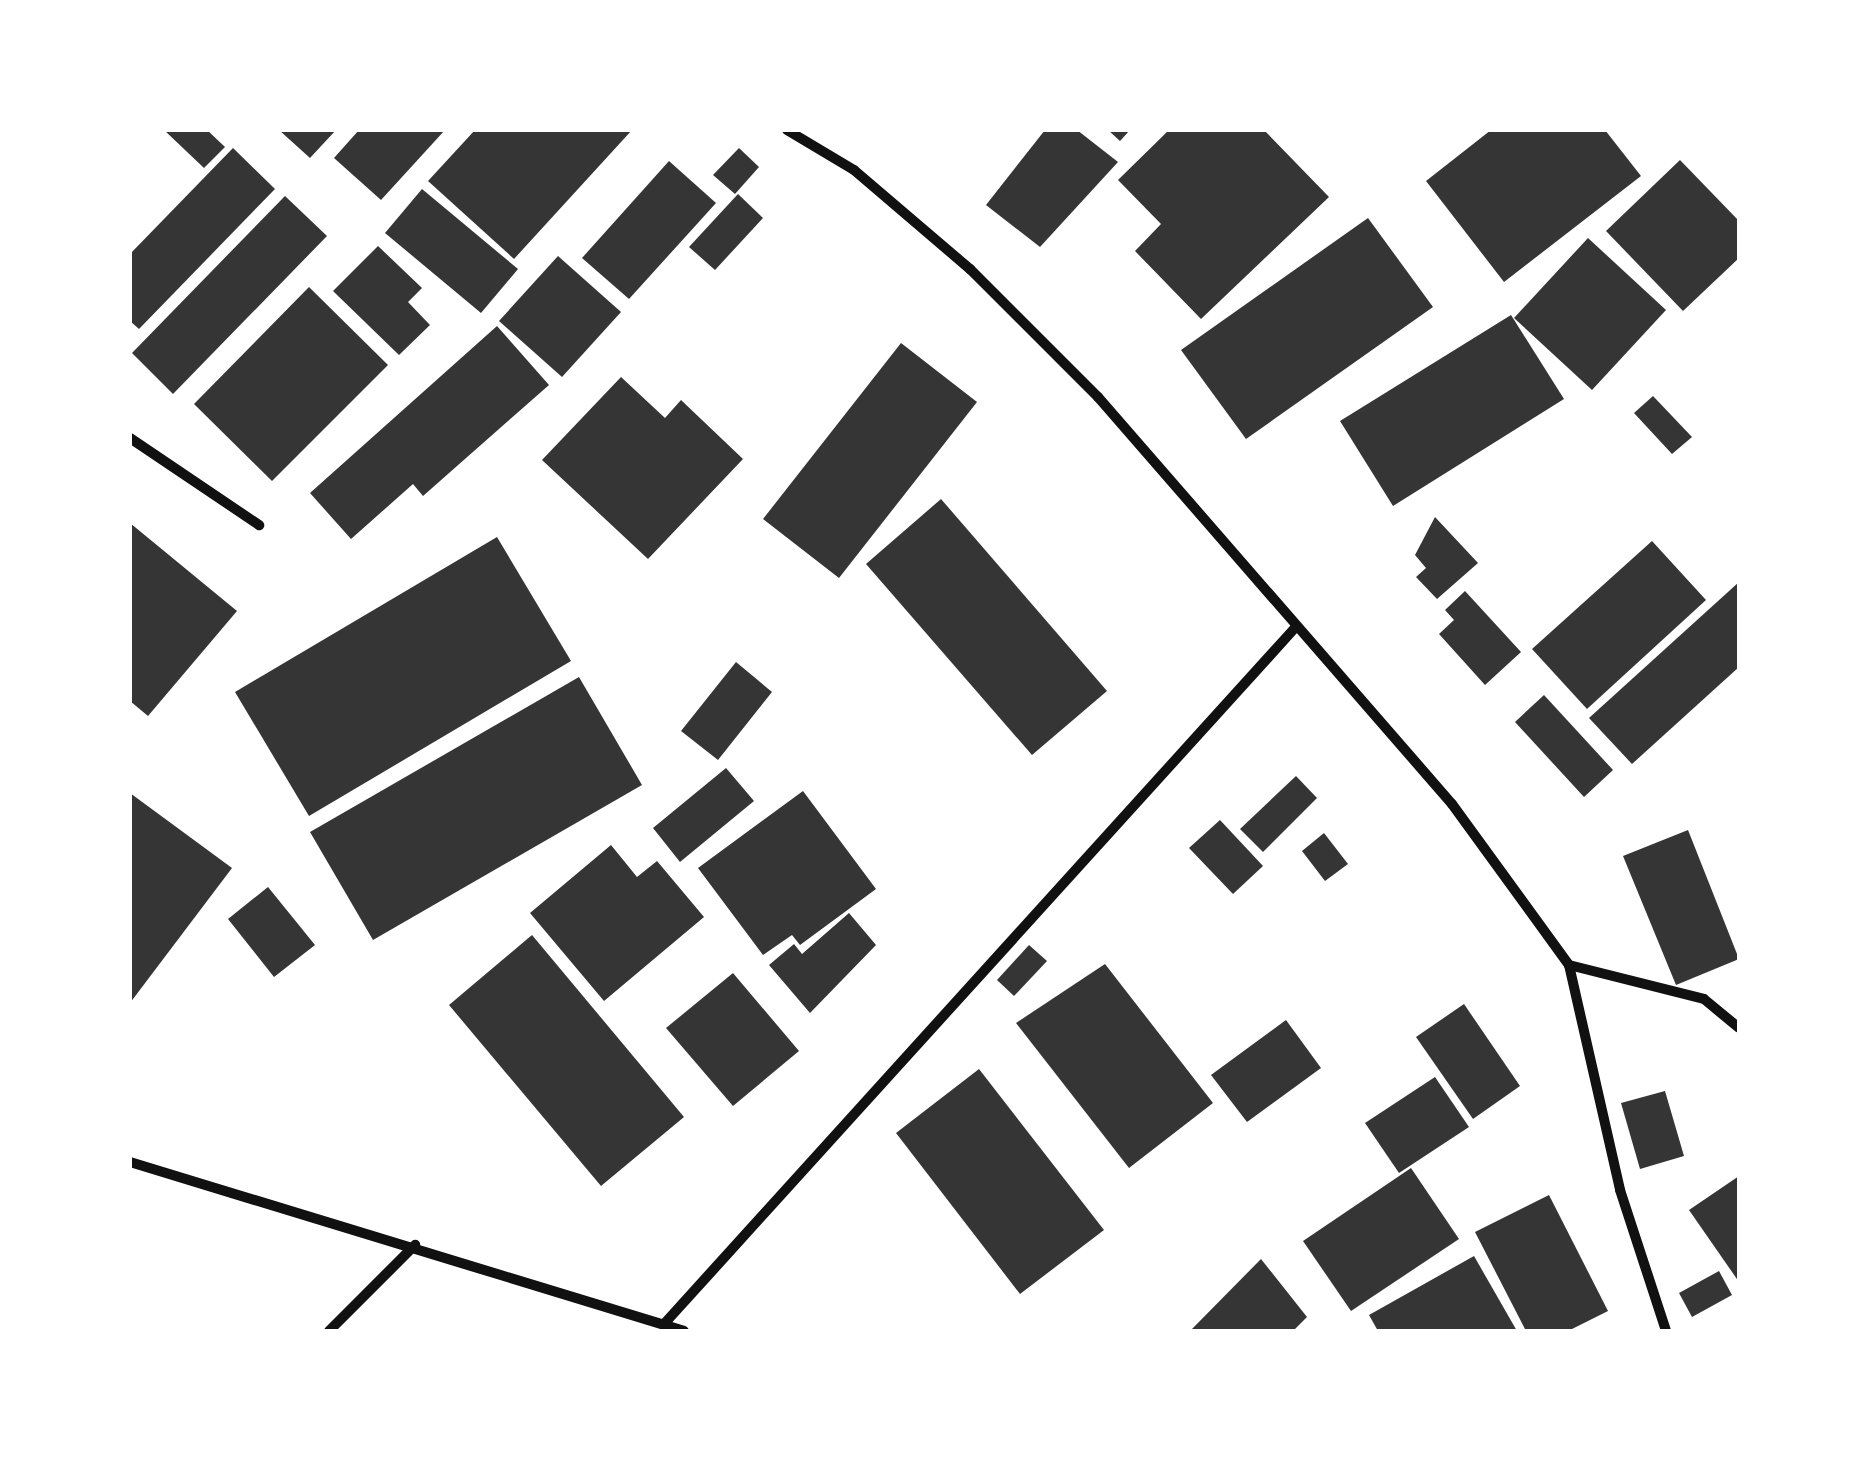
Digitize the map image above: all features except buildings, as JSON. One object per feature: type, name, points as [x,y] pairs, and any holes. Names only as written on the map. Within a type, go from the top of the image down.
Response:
[{"type":"street","points":[[787,130],[854,170],[983,282],[1098,397],[1294,629],[1452,804],[1570,965],[1620,1190],[1666,1331]]},
{"type":"street","points":[[130,438],[259,525]]},
{"type":"street","points":[[664,1324],[1294,629]]},
{"type":"street","points":[[1570,965],[1704,999],[1739,1028]]},
{"type":"street","points":[[130,1162],[415,1245],[684,1331]]},
{"type":"street","points":[[330,1331],[415,1245]]}]
